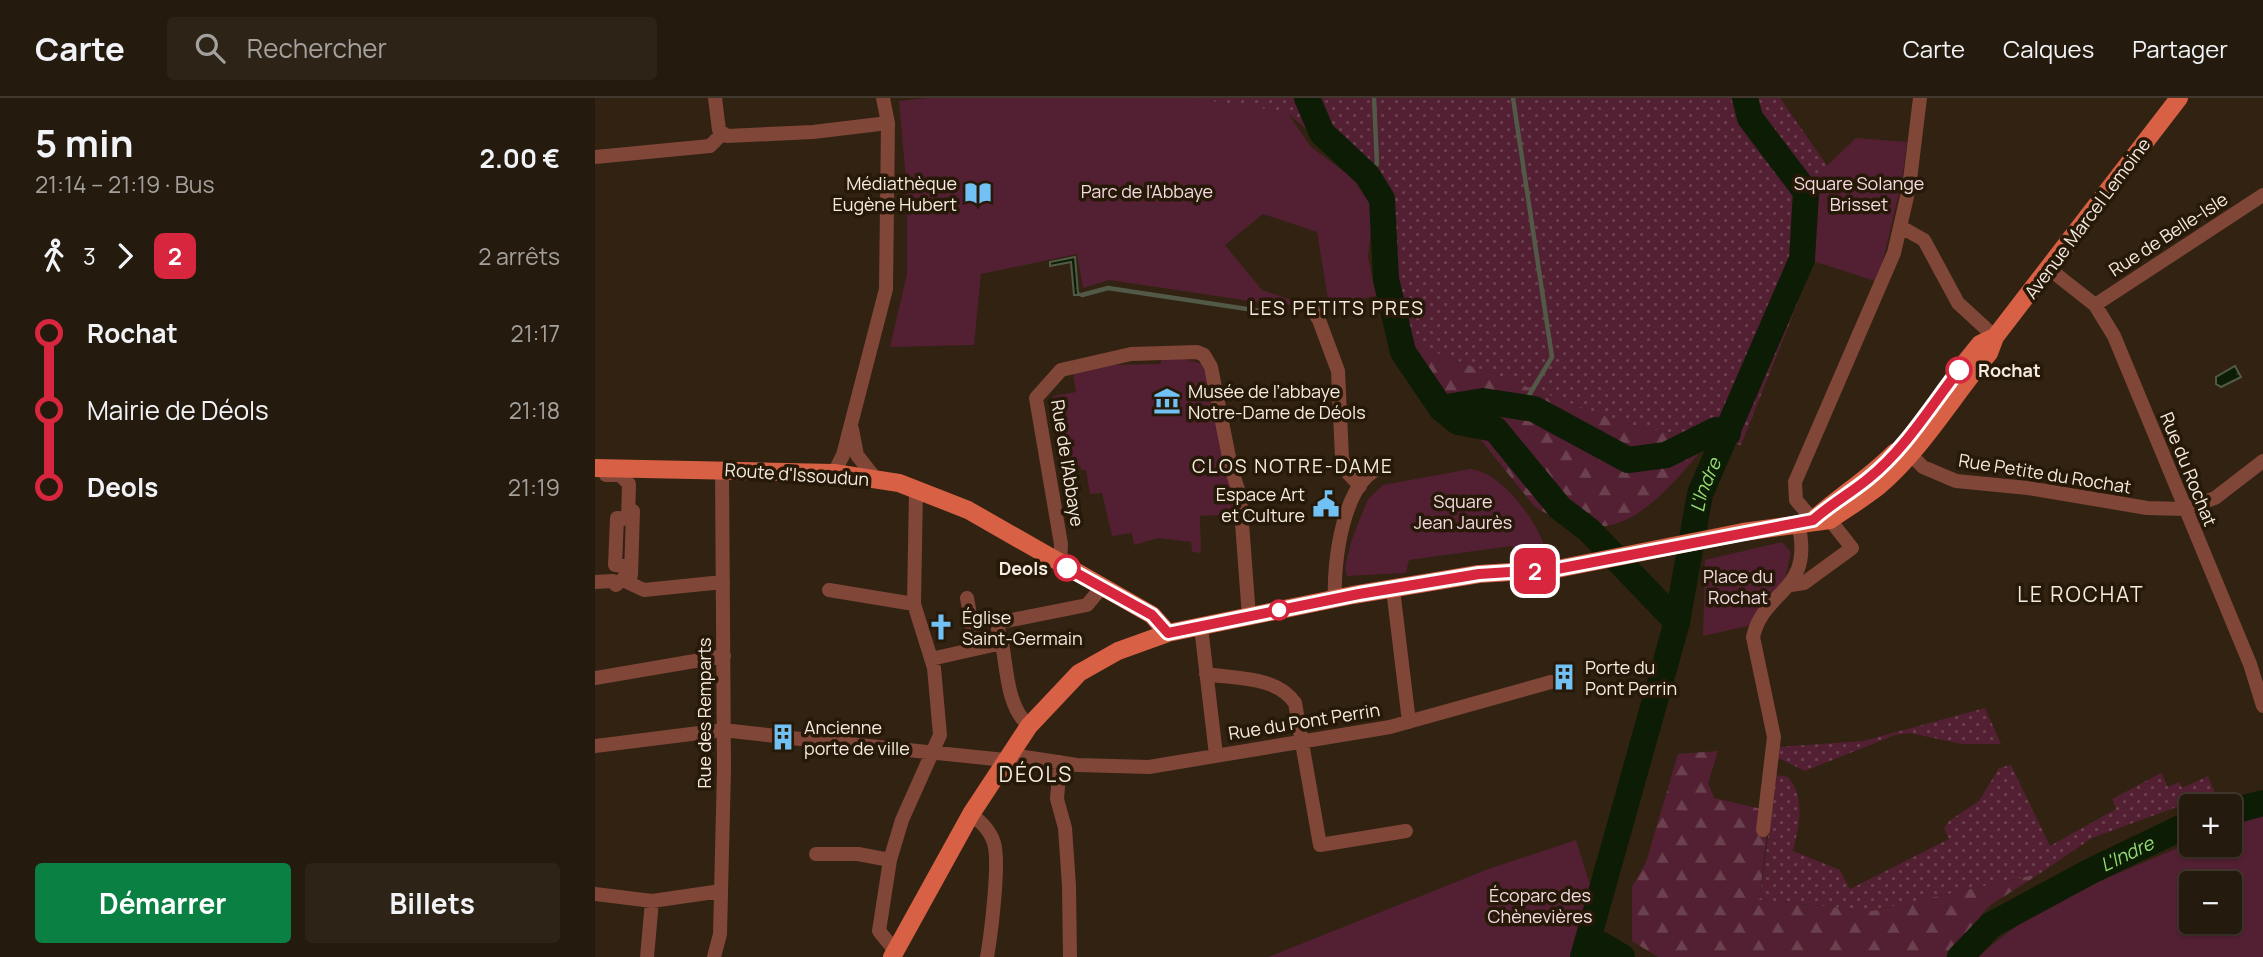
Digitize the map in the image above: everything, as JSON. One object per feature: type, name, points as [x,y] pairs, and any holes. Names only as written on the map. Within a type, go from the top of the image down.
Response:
[{"type":"main road","name":"Avenue Marcel Lemoine","points":[[894,954],[971,814],[1028,726],[1070,681],[1093,664],[1118,651],[1168,633],[1335,599],[1479,574],[1557,569],[1814,521],[1880,485],[1989,353],[1995,337],[2179,98]]},
{"type":"main road","name":"Avenue Marcel Lemoine","points":[[1814,521],[1834,501],[1870,477],[1889,458],[1980,344],[1995,337]]},
{"type":"main road","name":"Route d'Issoudun","points":[[595,468],[834,472],[875,478],[916,489],[968,510],[1152,615],[1168,633]]},
{"type":"street","points":[[715,98],[719,130],[722,134]]},
{"type":"street","points":[[834,472],[851,424],[886,289],[888,123],[883,98]]},
{"type":"street","points":[[1791,585],[1804,583],[1852,548],[1814,521],[1796,500],[1795,482],[1872,308],[1902,227],[1920,98]]},
{"type":"street","points":[[595,157],[710,146],[722,134],[813,132],[888,123]]},
{"type":"street","name":"Rue de Belle-Isle","points":[[2095,305],[2263,195]]},
{"type":"street","points":[[1902,227],[1924,240],[1958,303],[1995,337]]},
{"type":"street","name":"Rue du Rochat","points":[[2048,268],[2095,305],[2114,336],[2183,509],[2250,664],[2263,705]]},
{"type":"street","points":[[1310,306],[1319,320],[1338,371],[1342,458],[1347,472],[1360,486]]},
{"type":"street","name":"Rue de l'Abbaye","points":[[1060,564],[1061,544],[1036,398],[1061,370],[1131,354],[1198,352],[1204,355],[1211,367],[1231,467],[1240,496],[1249,617]]},
{"type":"street","points":[[851,424],[857,455],[875,478]]},
{"type":"street","name":"Rue Petite du Rochat","points":[[1909,453],[1923,467],[1956,481],[2028,488],[2147,508],[2183,509]]},
{"type":"street","points":[[2183,509],[2215,498],[2263,460]]},
{"type":"street","points":[[1335,599],[1338,544],[1360,486],[1374,470],[1383,467]]},
{"type":"street","points":[[629,583],[634,468]]},
{"type":"street","name":"Rue des Remparts","points":[[714,957],[720,934],[721,891],[724,656],[722,469]]},
{"type":"street","points":[[595,475],[620,475],[629,484],[628,519],[617,518],[615,565],[626,566],[625,577],[616,585],[613,581],[595,582]]},
{"type":"street","points":[[894,954],[879,931],[890,860],[902,820],[934,755],[940,734],[931,659],[914,604],[916,489]]},
{"type":"street","points":[[1763,830],[1774,737],[1753,637],[1768,608],[1791,585],[1800,564],[1801,536],[1814,521]]},
{"type":"street","points":[[629,583],[644,590],[723,582]]},
{"type":"street","points":[[595,590],[619,588],[629,583]]},
{"type":"street","points":[[1028,726],[1020,718],[1014,705],[998,629],[1001,622],[1087,605],[1102,587]]},
{"type":"street","points":[[1393,589],[1409,722]]},
{"type":"street","points":[[829,590],[914,604]]},
{"type":"street","points":[[967,598],[976,649]]},
{"type":"street","points":[[1201,627],[1216,755]]},
{"type":"street","points":[[931,659],[1002,643]]},
{"type":"street","points":[[595,678],[724,656]]},
{"type":"street","points":[[1206,674],[1276,685],[1287,691],[1295,703],[1320,845],[1406,831]]},
{"type":"street","name":"Rue du Pont Perrin","points":[[791,738],[934,755],[1019,756],[1077,765],[1149,767],[1409,722],[1551,682]]},
{"type":"street","points":[[595,746],[723,730],[776,736]]},
{"type":"street","points":[[1060,762],[1057,799],[1066,839],[1070,957]]},
{"type":"street","points":[[971,814],[985,825],[995,845],[992,925],[987,957]]},
{"type":"street","points":[[816,854],[858,854],[890,860]]},
{"type":"street","points":[[595,894],[652,901],[721,891]]},
{"type":"street","points":[[646,957],[652,901]]},
{"type":"green space","name":"Parc de l'Abbaye","points":[[927,98],[1190,98],[1287,112],[1311,147],[1357,181],[1374,203],[1368,257],[1376,296],[1329,305],[1317,232],[1263,214],[1225,245],[1262,290],[1303,304],[1277,305],[1109,280],[1083,288],[1077,254],[981,274],[974,345],[890,347],[907,274],[907,193],[899,101]]},
{"type":"green space","points":[[1190,98],[1780,98],[1828,167],[1822,242],[1741,445],[1629,425],[1431,351],[1391,328],[1387,196],[1287,113]]},
{"type":"green space","name":"Square Solange Brisset","points":[[1856,138],[1907,142],[1902,181],[1878,282],[1810,260],[1821,188],[1819,173]]},
{"type":"green space","points":[[1391,328],[1431,351],[1629,425],[1711,440],[1673,483],[1634,515],[1613,525],[1589,527],[1563,521],[1534,506]]},
{"type":"green space","points":[[1161,358],[1182,358],[1202,364],[1224,438],[1234,514],[1200,516],[1201,553],[1192,552],[1191,542],[1158,538],[1134,545],[1132,533],[1112,536],[1102,493],[1090,494],[1086,470],[1081,470],[1080,465],[1063,468],[1053,396],[1076,392],[1073,373],[1110,365],[1161,364]]},
{"type":"green space","name":"Square Jean Jaurès","points":[[1470,469],[1482,472],[1506,488],[1526,512],[1546,550],[1520,554],[1511,546],[1409,560],[1406,573],[1347,576],[1345,567],[1352,539],[1368,499],[1383,485]]},
{"type":"green space","name":"Place du Rochat","points":[[1782,542],[1791,552],[1785,580],[1752,625],[1703,636],[1705,560]]},
{"type":"green space","points":[[1985,708],[2001,744],[1962,744],[1910,733],[1895,735],[1805,771],[1776,757],[1778,747],[1863,741]]},
{"type":"green space","points":[[1718,751],[1708,783],[1714,798],[1770,811],[1759,900],[1872,911],[2039,874],[1989,906],[1946,957],[1658,957],[1632,941],[1632,887],[1646,862],[1678,754]]},
{"type":"green space","points":[[2011,765],[2050,846],[2116,809],[2112,799],[2161,773],[2168,787],[2179,782],[2182,788],[2208,776],[2215,793],[2179,794],[2179,806],[2092,838],[2039,874],[1872,911],[1759,900],[1777,775],[1788,777],[1794,785],[1799,803],[1799,822],[1793,851],[1840,870],[1850,889],[1949,839],[1944,828],[1949,821],[1979,801],[1999,768]]},
{"type":"green space","points":[[2263,815],[2263,957],[1979,957],[2027,920],[2107,878],[2179,847],[2179,857],[2242,857],[2242,823]]},
{"type":"green space","name":"Écoparc des Chènevières","points":[[1576,840],[1613,957],[1268,957],[1491,868]]},
{"type":"water","points":[[1075,257],[1078,293],[1082,295],[1074,295],[1071,262],[1050,266],[1050,262]]},
{"type":"water","points":[[2235,366],[2241,377],[2221,387],[2216,384],[2216,377]]},
{"type":"waterway","points":[[1307,98],[1322,133],[1367,175],[1382,199],[1386,279],[1403,352],[1441,408],[1458,422],[1495,429],[1560,508],[1589,530],[1677,622]]},
{"type":"waterway","points":[[1367,175],[1377,164],[1374,98]]},
{"type":"waterway","points":[[1513,98],[1552,357],[1522,407]]},
{"type":"waterway","name":"L'Indre","points":[[1583,957],[1677,622],[1700,494],[1802,259],[1806,192],[1750,118],[1745,98]]},
{"type":"waterway","points":[[1082,295],[1108,288],[1280,314]]},
{"type":"waterway","points":[[1441,408],[1483,401],[1534,409],[1628,460],[1666,455],[1716,430],[1728,433]]},
{"type":"waterway","name":"L'Indre","points":[[2242,809],[2263,803]]},
{"type":"waterway","name":"L'Indre","points":[[1960,957],[1991,925],[2091,871],[2179,829]]},
{"type":"waterway","name":"L'Indre","points":[[1590,938],[1622,957]]},
{"type":"bus line","name":"2","points":[[1067,568],[1152,615],[1168,633],[1359,594],[1479,574],[1557,569],[1813,520],[1834,501],[1870,477],[1898,448],[1959,370]]},
{"type":"place","name":"Médiathèque Eugène Hubert","points":[[978,193]]},
{"type":"place","name":"Rochat","points":[[1959,370]]},
{"type":"place","name":"Musée de l’abbaye Notre-Dame de Déols","points":[[1167,401]]},
{"type":"place","name":"Espace Art et Culture","points":[[1326,504]]},
{"type":"place","name":"Deols","points":[[1067,568]]},
{"type":"place","name":"Église Saint-Germain","points":[[941,627]]},
{"type":"place","name":"Porte du Pont Perrin","points":[[1564,677]]},
{"type":"place","name":"Ancienne porte de ville","points":[[783,737]]},
{"type":"district","name":"LES PETITS PRES","points":[[1337,308]]},
{"type":"district","name":"CLOS NOTRE-DAME","points":[[1293,466]]},
{"type":"district","name":"LE ROCHAT","points":[[2081,594]]},
{"type":"district","name":"DÉOLS","points":[[1036,774]]}]
